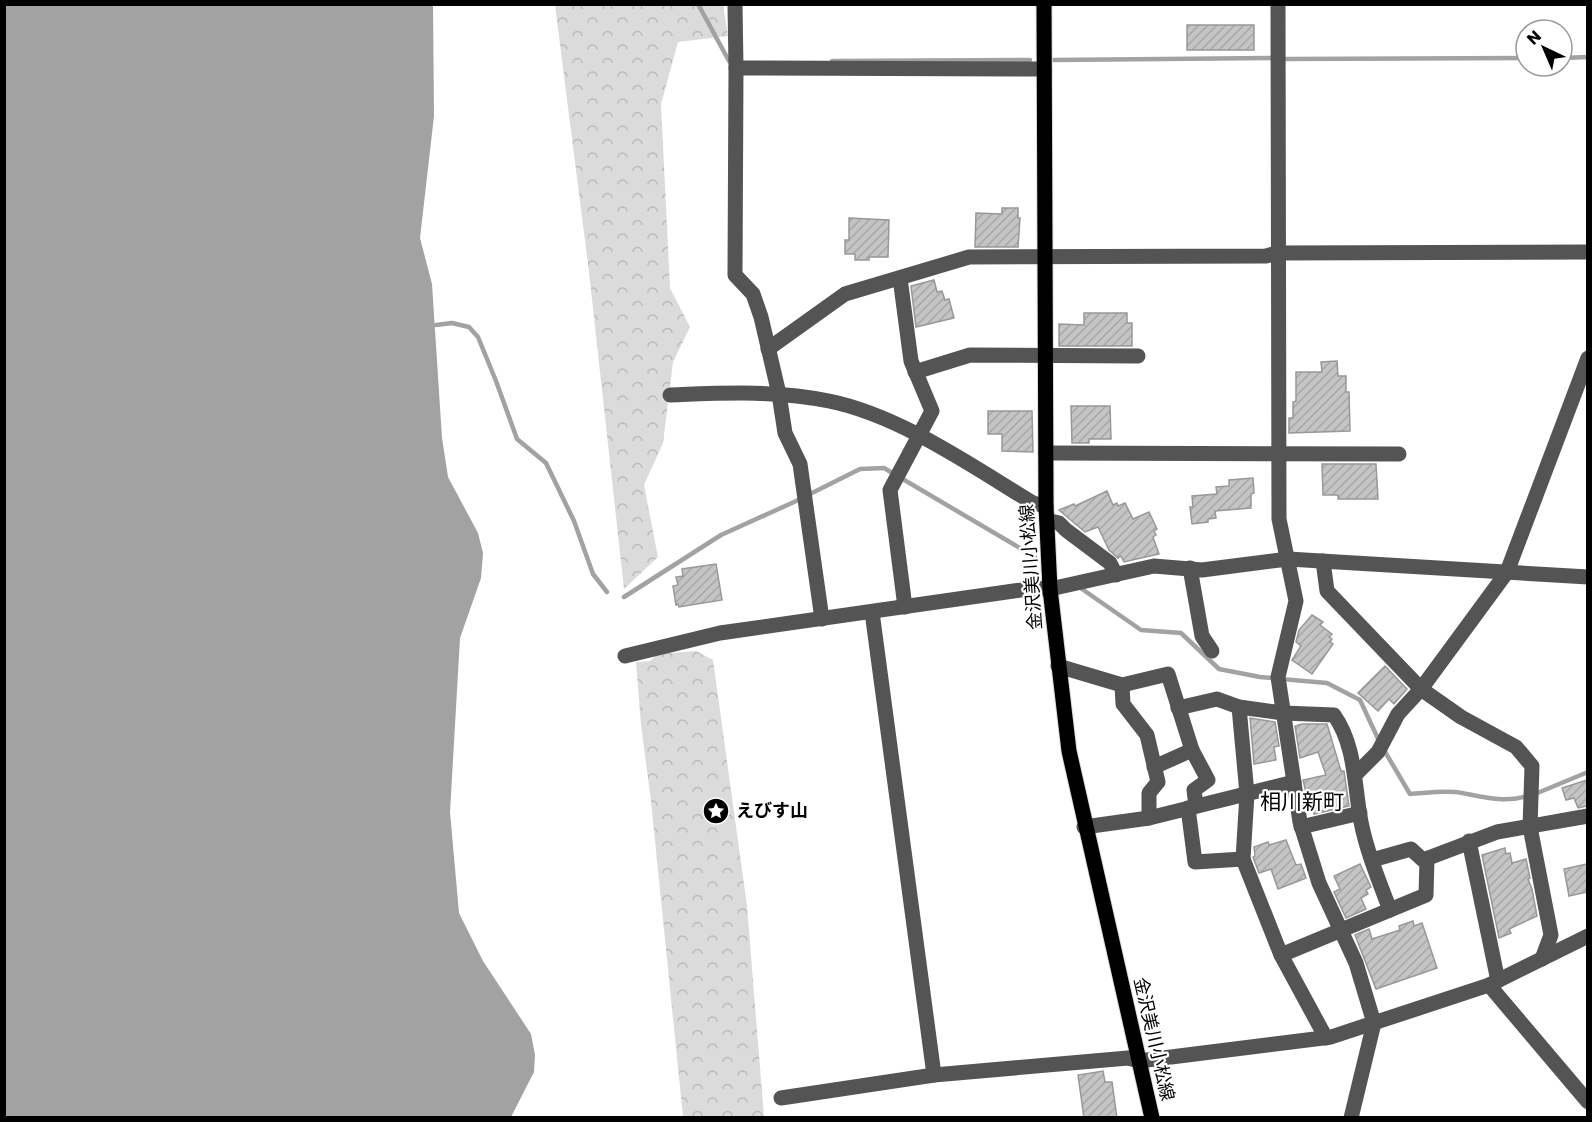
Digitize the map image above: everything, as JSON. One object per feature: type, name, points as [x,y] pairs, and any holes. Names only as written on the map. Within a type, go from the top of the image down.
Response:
[{"type":"main road","name":"金沢美川小松線","points":[[1044,4],[1047,256],[1046,453],[1050,590],[1069,751],[1084,827],[1152,1118]]},
{"type":"street","points":[[735,4],[735,275],[753,294],[779,394],[785,433],[800,464],[822,619]]},
{"type":"street","points":[[1278,4],[1279,519],[1296,600],[1278,677],[1301,827],[1319,883],[1356,963],[1374,1023],[1352,1118]]},
{"type":"street","points":[[736,68],[1044,69]]},
{"type":"street","points":[[768,349],[845,294],[969,257],[1587,252]]},
{"type":"street","points":[[900,278],[911,361],[932,411],[890,490],[904,607]]},
{"type":"street","points":[[915,372],[970,355],[1138,356]]},
{"type":"street","points":[[1355,775],[1378,752],[1398,714],[1421,689],[1507,572],[1587,358]]},
{"type":"street","points":[[670,395],[756,391],[831,401],[888,420],[962,460],[1033,503],[1110,563],[1116,575]]},
{"type":"street","points":[[1046,453],[1399,454]]},
{"type":"street","points":[[625,656],[720,633],[1035,588],[1050,590],[1154,566],[1202,570],[1288,559],[1587,577]]},
{"type":"street","points":[[1323,561],[1328,591],[1421,689],[1461,717],[1516,747],[1532,766],[1530,827],[1551,935],[1542,958]]},
{"type":"street","points":[[1190,568],[1202,636],[1212,651]]},
{"type":"street","points":[[872,612],[934,1075]]},
{"type":"street","points":[[1058,666],[1122,686],[1168,674],[1192,750],[1208,780],[1194,790],[1192,807],[1195,862],[1243,860]]},
{"type":"street","points":[[1122,686],[1123,704],[1147,735],[1158,782],[1149,793],[1149,818]]},
{"type":"street","points":[[1178,708],[1217,699],[1239,707],[1283,713],[1334,715],[1340,723],[1355,775],[1360,813],[1372,860],[1390,910]]},
{"type":"street","points":[[1239,707],[1247,794],[1243,860],[1281,955],[1326,1038]]},
{"type":"street","points":[[1154,766],[1192,750]]},
{"type":"street","points":[[1084,827],[1149,818],[1294,782]]},
{"type":"street","points":[[1301,827],[1360,813]]},
{"type":"street","points":[[1372,860],[1411,849],[1423,860],[1497,832],[1587,816]]},
{"type":"street","points":[[1469,841],[1494,983],[1587,1102]]},
{"type":"street","points":[[1281,955],[1425,895],[1427,859]]},
{"type":"street","points":[[781,1098],[934,1075],[1128,1058],[1139,1061],[1326,1038],[1494,983],[1587,936]]},
{"type":"green space","points":[[555,5],[723,5],[728,36],[678,42],[661,104],[670,288],[690,327],[673,362],[663,443],[644,485],[658,557],[624,589],[589,272]]},
{"type":"green space","points":[[661,651],[671,653],[696,651],[713,660],[747,906],[764,1117],[683,1117],[636,662],[650,661]]},
{"type":"shaded area","points":[[5,4],[433,5],[434,116],[420,238],[432,284],[442,438],[448,477],[478,533],[483,553],[481,578],[460,638],[450,812],[459,913],[483,961],[531,1034],[535,1055],[534,1072],[511,1117],[5,1117]]},
{"type":"building","points":[[1187,25],[1254,25],[1254,50],[1187,50]]},
{"type":"building","points":[[1002,208],[1018,208],[1018,218],[1020,218],[1018,247],[975,247],[976,213],[1002,214]]},
{"type":"building","points":[[849,218],[889,220],[888,257],[855,260],[855,254],[845,254],[845,240],[849,240]]},
{"type":"building","points":[[934,280],[937,292],[942,291],[945,300],[949,299],[954,318],[916,327],[911,286]]},
{"type":"building","points":[[1084,313],[1127,313],[1127,323],[1132,323],[1132,346],[1059,346],[1059,324],[1084,325]]},
{"type":"building","points":[[1337,361],[1338,376],[1346,376],[1346,392],[1349,392],[1350,431],[1289,433],[1289,418],[1293,418],[1293,402],[1296,401],[1296,372],[1322,372],[1321,362]]},
{"type":"building","points":[[1071,406],[1110,406],[1111,439],[1089,439],[1089,443],[1072,443]]},
{"type":"building","points":[[988,411],[1032,411],[1033,452],[1002,451],[1002,434],[988,434]]},
{"type":"building","points":[[1322,464],[1376,464],[1378,499],[1338,499],[1338,495],[1323,495]]},
{"type":"building","points":[[1253,478],[1254,493],[1251,494],[1251,508],[1215,511],[1216,518],[1208,519],[1208,522],[1192,524],[1190,507],[1193,507],[1192,496],[1217,494],[1216,487],[1229,486],[1229,480]]},
{"type":"building","points":[[1107,491],[1113,505],[1117,503],[1118,506],[1125,503],[1133,519],[1149,512],[1157,529],[1153,537],[1159,554],[1124,562],[1121,556],[1118,558],[1109,550],[1098,527],[1085,532],[1059,510],[1074,504],[1075,506]]},
{"type":"building","points":[[716,564],[722,600],[679,607],[678,604],[676,605],[673,586],[678,585],[676,577],[683,576],[682,569]]},
{"type":"building","points":[[1312,615],[1323,622],[1320,625],[1332,634],[1329,637],[1333,644],[1312,674],[1292,660],[1301,646],[1296,642],[1299,630]]},
{"type":"building","points":[[1385,666],[1407,689],[1394,704],[1389,699],[1378,711],[1358,693]]},
{"type":"building","points":[[1250,718],[1275,722],[1279,746],[1274,747],[1276,760],[1254,764]]},
{"type":"building","points":[[1327,724],[1341,771],[1344,771],[1349,806],[1314,814],[1311,804],[1309,805],[1303,780],[1326,775],[1318,752],[1300,758],[1295,726]]},
{"type":"building","points":[[1587,780],[1587,806],[1578,808],[1574,798],[1566,800],[1562,788]]},
{"type":"building","points":[[1286,840],[1296,865],[1301,864],[1306,878],[1278,889],[1271,869],[1259,873],[1253,857],[1255,856],[1254,847],[1268,842],[1269,845]]},
{"type":"building","points":[[1505,848],[1506,854],[1510,853],[1512,863],[1526,859],[1530,878],[1528,879],[1537,916],[1509,929],[1511,933],[1499,938],[1482,855]]},
{"type":"building","points":[[1360,864],[1371,887],[1366,890],[1368,894],[1361,898],[1366,909],[1346,918],[1334,892],[1340,889],[1334,876]]},
{"type":"building","points":[[1587,864],[1587,892],[1569,896],[1564,869]]},
{"type":"building","points":[[1413,921],[1414,926],[1422,923],[1437,968],[1376,989],[1355,935],[1369,929],[1372,939],[1400,930],[1399,926]]},
{"type":"building","points":[[1103,1071],[1105,1082],[1112,1082],[1117,1118],[1084,1118],[1078,1075]]},
{"type":"waterway","points":[[698,4],[729,61]]},
{"type":"waterway","points":[[1574,58],[1588,57]]},
{"type":"waterway","points":[[1053,60],[1271,58]]},
{"type":"waterway","points":[[1286,59],[1514,58]]},
{"type":"waterway","points":[[832,61],[1030,60]]},
{"type":"waterway","points":[[436,325],[452,323],[469,327],[478,337],[517,439],[546,463],[574,521],[593,574],[607,592]]},
{"type":"waterway","points":[[624,597],[721,535],[860,469],[884,468],[1035,557]]},
{"type":"waterway","points":[[1082,589],[1141,630],[1181,633],[1219,669],[1260,677],[1327,683],[1360,700],[1380,743]]},
{"type":"waterway","points":[[1384,750],[1410,794],[1450,792],[1502,799],[1527,796]]},
{"type":"waterway","points":[[1535,794],[1588,772]]},
{"type":"place","name":"えびす山","points":[[716,811]]},
{"type":"district","name":"相川新町","points":[[1302,802]]}]
